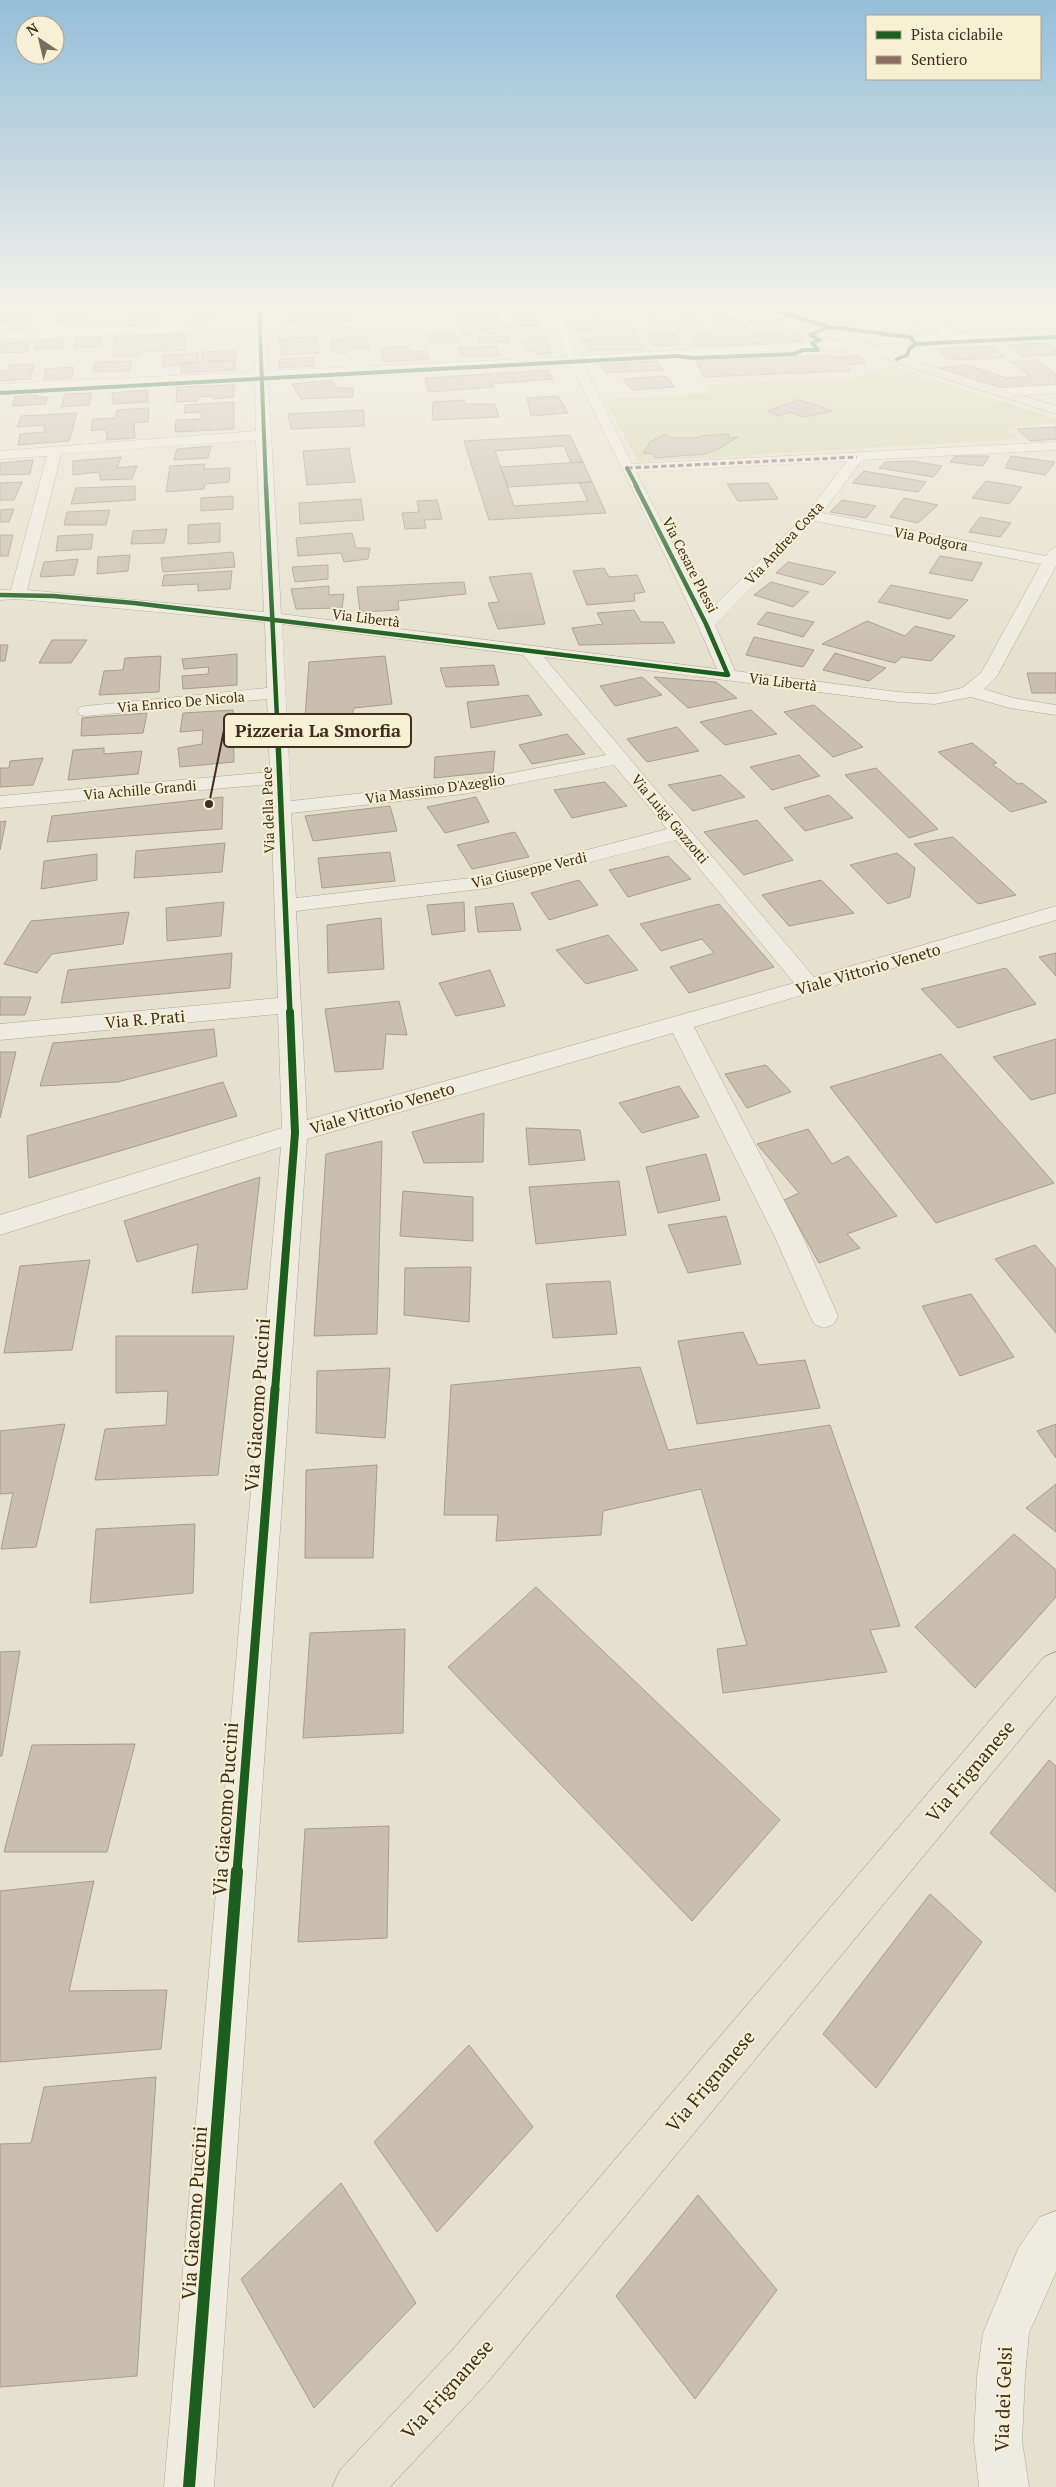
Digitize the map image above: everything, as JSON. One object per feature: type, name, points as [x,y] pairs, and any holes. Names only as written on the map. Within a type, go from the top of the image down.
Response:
[{"type":"main road","name":"Via Frignanese","points":[[358,2487],[471,2365],[1056,1669]]},
{"type":"street","name":"Via della Pace","points":[[263,422],[273,618],[295,1133]]},
{"type":"street","name":"Via Cesare Plessi","points":[[605,422],[706,624],[728,675]]},
{"type":"street","points":[[0,455],[263,436]]},
{"type":"street","points":[[627,468],[1056,446]]},
{"type":"street","points":[[18,594],[55,451]]},
{"type":"street","name":"Via Andrea Costa","points":[[706,624],[812,516],[857,457]]},
{"type":"street","name":"Via Podgora","points":[[812,516],[1053,557]]},
{"type":"street","points":[[1053,557],[988,676],[972,691],[1010,703],[1056,710]]},
{"type":"street","name":"Via Libertà","points":[[0,595],[18,594],[273,618],[530,652],[917,699],[946,699],[972,691]]},
{"type":"street","name":"Via Luigi Gazzotti","points":[[530,652],[809,986]]},
{"type":"street","name":"Via Enrico De Nicola","points":[[86,711],[276,693]]},
{"type":"street","name":"Via Massimo D'Azeglio","points":[[281,808],[464,788],[618,758]]},
{"type":"street","name":"Via Achille Grandi","points":[[0,802],[280,777]]},
{"type":"street","name":"Via Giuseppe Verdi","points":[[285,906],[488,882],[681,832]]},
{"type":"street","name":"Viale Vittorio Veneto","points":[[0,1225],[295,1133],[809,986],[1056,913]]},
{"type":"street","name":"Via R. Prati","points":[[0,1032],[289,1005]]},
{"type":"street","points":[[680,1023],[788,1235],[824,1316]]},
{"type":"street","name":"Via Giacomo Puccini","points":[[188,2487],[295,1133]]},
{"type":"street","name":"Via dei Gelsi","points":[[1004,2487],[998,2441],[1001,2376],[1006,2333],[1035,2263],[1056,2233]]},
{"type":"green space","points":[[617,422],[1056,422],[1007,428],[1020,439],[638,462]]},
{"type":"building","points":[[19,422],[74,422],[69,441],[18,445],[20,434],[45,432],[44,425],[17,427]]},
{"type":"building","points":[[92,422],[147,422],[134,423],[135,438],[107,440],[106,429],[91,431]]},
{"type":"building","points":[[176,422],[234,422],[234,429],[175,432]]},
{"type":"building","points":[[290,422],[364,422],[364,426],[291,429]]},
{"type":"building","points":[[1056,427],[1056,439],[1030,441],[1017,429]]},
{"type":"building","points":[[665,434],[670,438],[696,438],[700,436],[729,434],[728,438],[738,437],[716,450],[704,454],[655,458],[653,454],[643,453],[650,442]]},
{"type":"building","points":[[570,435],[583,462],[571,463],[564,446],[495,451],[514,506],[588,501],[579,483],[592,482],[606,513],[489,520],[464,441]]},
{"type":"building","points":[[211,446],[208,458],[174,460],[177,449]]},
{"type":"building","points":[[349,448],[355,482],[307,485],[303,451]]},
{"type":"building","points":[[955,456],[989,456],[983,466],[950,462]]},
{"type":"building","points":[[1011,456],[1055,462],[1045,475],[1005,468]]},
{"type":"building","points":[[121,457],[117,468],[137,466],[132,479],[101,480],[99,472],[73,475],[73,461]]},
{"type":"building","points":[[33,460],[30,474],[0,475],[0,463]]},
{"type":"building","points":[[912,461],[942,466],[933,477],[879,468],[885,462]]},
{"type":"building","points":[[583,462],[592,482],[508,487],[501,467]]},
{"type":"building","points":[[205,464],[204,469],[230,468],[229,482],[205,484],[204,489],[166,492],[170,466]]},
{"type":"building","points":[[864,471],[926,482],[918,492],[852,483]]},
{"type":"building","points":[[986,481],[1022,487],[1009,504],[972,498]]},
{"type":"building","points":[[22,482],[14,500],[0,500],[0,483]]},
{"type":"building","points":[[768,483],[778,499],[738,501],[727,484]]},
{"type":"building","points":[[135,486],[135,500],[71,504],[76,488]]},
{"type":"building","points":[[233,496],[233,509],[201,511],[201,498]]},
{"type":"building","points":[[904,498],[938,505],[918,523],[890,517]]},
{"type":"building","points":[[361,499],[364,520],[300,524],[299,503]]},
{"type":"building","points":[[437,500],[442,519],[424,520],[426,528],[405,529],[402,513],[419,512],[417,501]]},
{"type":"building","points":[[842,500],[876,506],[866,518],[830,512]]},
{"type":"building","points":[[14,509],[9,522],[0,522],[0,510]]},
{"type":"building","points":[[110,510],[106,525],[64,525],[67,512]]},
{"type":"building","points":[[980,517],[1011,523],[1000,537],[969,532]]},
{"type":"building","points":[[220,523],[220,542],[188,544],[188,525]]},
{"type":"building","points":[[167,529],[164,543],[131,544],[133,531]]},
{"type":"building","points":[[352,533],[356,548],[370,548],[368,559],[344,562],[341,553],[298,556],[296,538]]},
{"type":"building","points":[[93,534],[91,549],[56,551],[58,536]]},
{"type":"building","points":[[0,535],[13,535],[8,556],[0,556]]},
{"type":"building","points":[[233,552],[235,567],[163,572],[161,558]]},
{"type":"building","points":[[130,555],[128,571],[97,574],[98,557]]},
{"type":"building","points":[[940,556],[982,563],[972,581],[929,573]]},
{"type":"building","points":[[78,559],[74,575],[40,577],[44,562]]},
{"type":"building","points":[[788,562],[836,572],[823,585],[776,573]]},
{"type":"building","points":[[328,565],[328,579],[295,582],[292,567]]},
{"type":"building","points":[[604,568],[609,577],[637,575],[645,592],[634,594],[635,601],[587,605],[573,571]]},
{"type":"building","points":[[232,571],[230,589],[198,591],[198,584],[162,586],[164,575]]},
{"type":"building","points":[[531,573],[545,624],[498,629],[488,603],[499,602],[489,577]]},
{"type":"building","points":[[464,582],[466,594],[398,601],[399,610],[360,612],[357,587]]},
{"type":"building","points":[[771,582],[809,592],[793,607],[754,595]]},
{"type":"building","points":[[891,585],[968,600],[950,619],[878,602]]},
{"type":"building","points":[[329,586],[329,595],[344,594],[342,608],[296,609],[291,589]]},
{"type":"building","points":[[634,610],[641,622],[663,622],[675,643],[579,645],[572,628],[603,624],[597,613]]},
{"type":"building","points":[[767,612],[814,622],[803,637],[757,624]]},
{"type":"building","points":[[867,621],[905,636],[915,626],[955,636],[931,661],[902,657],[895,663],[822,644]]},
{"type":"building","points":[[754,637],[814,650],[803,667],[746,655]]},
{"type":"building","points":[[52,640],[87,640],[71,663],[39,663]]},
{"type":"building","points":[[0,645],[8,645],[5,661],[0,661]]},
{"type":"building","points":[[835,653],[886,668],[869,681],[823,670]]},
{"type":"building","points":[[237,654],[237,685],[183,689],[182,676],[208,674],[209,667],[184,669],[182,659]]},
{"type":"building","points":[[161,656],[159,692],[99,695],[104,671],[123,670],[125,658]]},
{"type":"building","points":[[385,656],[392,704],[354,708],[349,728],[304,733],[309,662]]},
{"type":"building","points":[[494,665],[499,685],[446,687],[440,668]]},
{"type":"building","points":[[1027,673],[1056,673],[1056,693],[1032,693]]},
{"type":"building","points":[[642,677],[662,695],[615,706],[600,686]]},
{"type":"building","points":[[654,677],[716,682],[737,698],[688,708]]},
{"type":"building","points":[[528,695],[542,715],[471,728],[467,702]]},
{"type":"building","points":[[814,705],[863,747],[833,757],[784,712]]},
{"type":"building","points":[[233,710],[234,762],[180,767],[178,748],[202,744],[203,730],[180,732],[183,713]]},
{"type":"building","points":[[751,710],[777,734],[725,745],[700,722]]},
{"type":"building","points":[[147,713],[143,733],[81,736],[82,718]]},
{"type":"building","points":[[677,727],[699,751],[647,762],[627,739]]},
{"type":"building","points":[[567,734],[585,754],[532,764],[519,745]]},
{"type":"building","points":[[972,743],[997,763],[992,764],[1018,784],[1022,783],[1047,802],[1011,812],[938,752]]},
{"type":"building","points":[[104,748],[104,754],[142,751],[138,774],[68,780],[73,750]]},
{"type":"building","points":[[495,751],[493,772],[434,778],[435,757]]},
{"type":"building","points":[[799,755],[820,776],[772,790],[750,767]]},
{"type":"building","points":[[43,758],[33,785],[0,787],[0,768],[9,768],[10,761]]},
{"type":"building","points":[[876,768],[938,829],[909,838],[845,775]]},
{"type":"building","points":[[721,775],[745,797],[693,811],[668,785]]},
{"type":"building","points":[[605,782],[627,806],[572,818],[554,790]]},
{"type":"building","points":[[829,795],[853,818],[805,831],[784,808]]},
{"type":"building","points":[[223,797],[222,829],[47,842],[52,816]]},
{"type":"building","points":[[476,797],[489,822],[445,833],[427,807]]},
{"type":"building","points":[[390,806],[397,831],[313,841],[305,816]]},
{"type":"building","points":[[757,820],[793,860],[744,875],[704,832]]},
{"type":"building","points":[[6,821],[0,850],[0,822]]},
{"type":"building","points":[[515,832],[529,857],[472,869],[457,845]]},
{"type":"building","points":[[953,837],[1016,895],[978,904],[914,844]]},
{"type":"building","points":[[225,843],[222,872],[134,878],[136,851]]},
{"type":"building","points":[[390,852],[395,881],[322,888],[318,858]]},
{"type":"building","points":[[897,853],[915,868],[910,897],[888,904],[850,865]]},
{"type":"building","points":[[97,854],[97,880],[41,889],[44,861]]},
{"type":"building","points":[[668,856],[691,879],[628,897],[609,870]]},
{"type":"building","points":[[579,880],[598,905],[549,920],[531,893]]},
{"type":"building","points":[[821,880],[854,913],[789,926],[762,895]]},
{"type":"building","points":[[224,902],[221,936],[167,941],[166,908]]},
{"type":"building","points":[[464,902],[465,931],[432,935],[427,905]]},
{"type":"building","points":[[513,903],[521,930],[478,932],[475,907]]},
{"type":"building","points":[[719,904],[774,967],[689,993],[670,967],[714,953],[702,939],[661,951],[640,924]]},
{"type":"building","points":[[129,912],[123,944],[52,954],[37,973],[4,964],[31,921]]},
{"type":"building","points":[[381,918],[384,969],[328,973],[327,925]]},
{"type":"building","points":[[608,935],[638,970],[586,984],[556,950]]},
{"type":"building","points":[[232,953],[230,988],[61,1003],[68,970]]},
{"type":"building","points":[[1056,953],[1056,976],[1039,957]]},
{"type":"building","points":[[1006,968],[1036,1004],[958,1028],[921,989]]},
{"type":"building","points":[[490,970],[505,1006],[456,1016],[439,983]]},
{"type":"building","points":[[0,997],[31,997],[25,1015],[0,1015]]},
{"type":"building","points":[[399,1001],[407,1035],[386,1034],[383,1069],[335,1072],[325,1009]]},
{"type":"building","points":[[214,1029],[217,1056],[118,1082],[40,1086],[53,1043]]},
{"type":"building","points":[[1056,1039],[1056,1093],[1031,1100],[993,1057]]},
{"type":"building","points":[[0,1052],[16,1052],[0,1118]]},
{"type":"building","points":[[941,1054],[1054,1183],[936,1223],[830,1087]]},
{"type":"building","points":[[766,1065],[791,1092],[747,1108],[725,1074]]},
{"type":"building","points":[[223,1082],[237,1116],[29,1178],[27,1136]]},
{"type":"building","points":[[679,1086],[699,1117],[642,1133],[619,1103]]},
{"type":"building","points":[[484,1113],[483,1162],[424,1163],[412,1132]]},
{"type":"building","points":[[526,1128],[580,1130],[585,1160],[529,1165]]},
{"type":"building","points":[[808,1129],[832,1164],[848,1156],[897,1216],[847,1234],[860,1248],[819,1263],[784,1200],[799,1193],[757,1144]]},
{"type":"building","points":[[382,1141],[377,1334],[314,1336],[326,1154]]},
{"type":"building","points":[[706,1154],[720,1200],[658,1213],[646,1167]]},
{"type":"building","points":[[260,1177],[247,1289],[192,1293],[198,1244],[137,1262],[124,1221]]},
{"type":"building","points":[[619,1181],[626,1235],[536,1244],[529,1187]]},
{"type":"building","points":[[403,1191],[473,1197],[473,1241],[400,1236]]},
{"type":"building","points":[[726,1216],[741,1264],[688,1273],[668,1225]]},
{"type":"building","points":[[1035,1245],[1056,1269],[1056,1333],[995,1259]]},
{"type":"building","points":[[90,1260],[72,1350],[4,1353],[20,1266]]},
{"type":"building","points":[[471,1267],[469,1322],[404,1315],[405,1268]]},
{"type":"building","points":[[610,1281],[617,1334],[553,1338],[546,1284]]},
{"type":"building","points":[[971,1294],[1014,1357],[960,1376],[922,1306]]},
{"type":"building","points":[[743,1332],[758,1365],[805,1360],[820,1408],[697,1424],[678,1341]]},
{"type":"building","points":[[116,1336],[234,1336],[218,1475],[95,1480],[105,1429],[166,1425],[168,1391],[116,1393]]},
{"type":"building","points":[[640,1367],[668,1450],[830,1425],[900,1626],[870,1630],[887,1672],[723,1693],[717,1649],[747,1645],[701,1489],[603,1511],[601,1535],[496,1541],[498,1515],[444,1515],[451,1385]]},
{"type":"building","points":[[390,1368],[385,1438],[316,1433],[317,1371]]},
{"type":"building","points":[[65,1424],[36,1547],[1,1549],[13,1493],[0,1494],[0,1431]]},
{"type":"building","points":[[1056,1424],[1056,1458],[1037,1431]]},
{"type":"building","points":[[377,1465],[373,1558],[305,1558],[306,1470]]},
{"type":"building","points":[[1056,1484],[1056,1532],[1026,1508]]},
{"type":"building","points":[[195,1524],[193,1593],[90,1603],[96,1529]]},
{"type":"building","points":[[1014,1534],[1056,1570],[1056,1597],[975,1688],[915,1627]]},
{"type":"building","points":[[536,1587],[780,1820],[692,1921],[448,1667]]},
{"type":"building","points":[[405,1629],[403,1733],[303,1738],[310,1633]]},
{"type":"building","points":[[20,1651],[2,1756],[0,1756],[0,1652]]},
{"type":"building","points":[[135,1744],[107,1852],[4,1852],[32,1745]]},
{"type":"building","points":[[1049,1760],[1056,1766],[1056,1892],[990,1833]]},
{"type":"building","points":[[389,1826],[387,1938],[298,1942],[305,1829]]},
{"type":"building","points":[[94,1881],[69,1991],[167,1990],[161,2049],[0,2062],[0,1891]]},
{"type":"building","points":[[930,1894],[982,1942],[876,2088],[823,2034]]},
{"type":"building","points":[[469,2045],[533,2127],[437,2232],[374,2142]]},
{"type":"building","points":[[156,2077],[137,2376],[0,2387],[0,2144],[31,2143],[44,2087]]},
{"type":"building","points":[[341,2183],[416,2303],[314,2408],[241,2279]]},
{"type":"building","points":[[698,2195],[777,2290],[695,2399],[616,2296]]},
{"type":"marked path","points":[[627,468],[857,457]]},
{"type":"cycle path","points":[[189,2487],[295,1133],[263,422]]},
{"type":"cycle path","points":[[627,468],[706,624],[728,675]]},
{"type":"cycle path","points":[[0,595],[53,596],[134,603],[728,675]]},
{"type":"place","name":"Pizzeria La Smorfia","points":[[209,804]]}]
